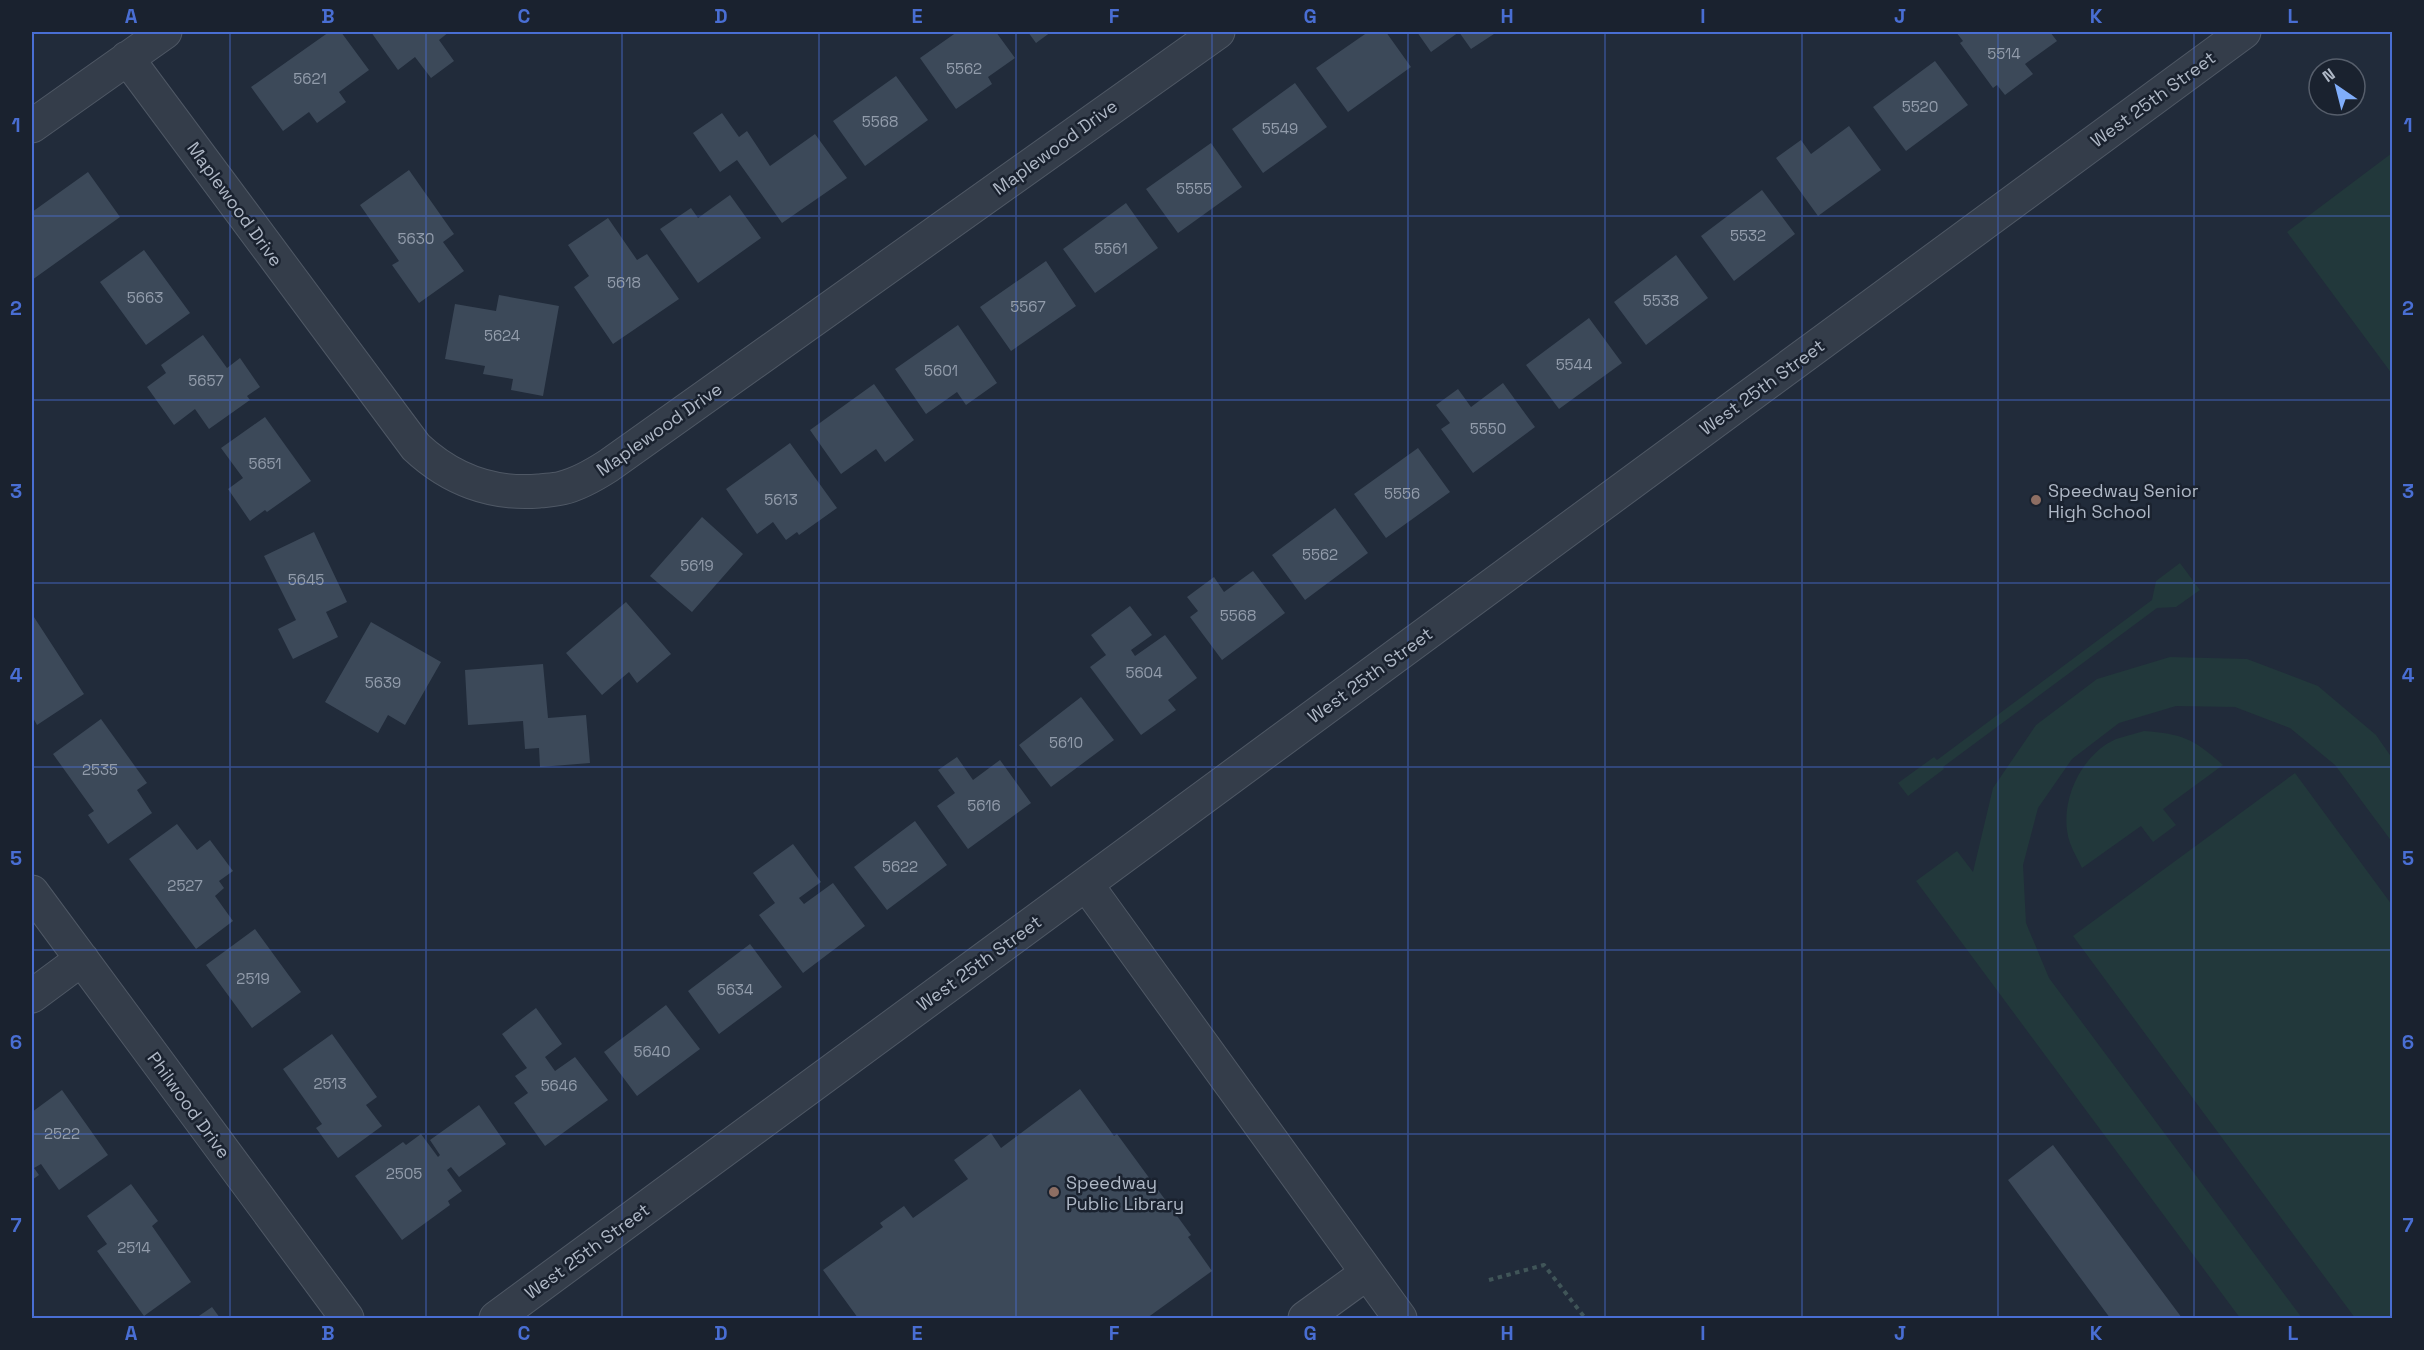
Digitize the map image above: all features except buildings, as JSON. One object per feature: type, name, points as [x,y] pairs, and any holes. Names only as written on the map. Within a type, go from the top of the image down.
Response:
[{"type":"street","points":[[32,126],[165,32]]},
{"type":"street","name":"Maplewood Drive","points":[[127,58],[416,447],[429,459],[458,478],[490,489],[525,492],[561,489],[586,479],[608,466],[1218,32]]},
{"type":"street","name":"West 25th Street","points":[[496,1318],[2244,32]]},
{"type":"street","points":[[1086,884],[1400,1318]]},
{"type":"street","name":"Philwood Drive","points":[[32,892],[347,1318]]},
{"type":"street","points":[[32,996],[82,959]]},
{"type":"street","points":[[1305,1318],[1367,1273]]},
{"type":"path","points":[[1489,1280],[1544,1265],[1585,1318]]},
{"type":"green space","points":[[2392,153],[2392,374],[2287,232]]},
{"type":"green space","points":[[2180,563],[2200,590],[2176,607],[2157,608],[1943,767],[1944,769],[1908,796],[1898,783],[1934,757],[1937,760],[2152,600],[2156,581]]},
{"type":"green space","points":[[2170,657],[2247,659],[2318,686],[2376,735],[2392,758],[2392,842],[2335,765],[2290,728],[2235,707],[2176,706],[2119,723],[2072,759],[2038,808],[2023,865],[2026,923],[2049,978],[2302,1318],[2240,1318],[1916,881],[1957,851],[1973,872],[1993,788],[2036,725],[2097,679]]},
{"type":"green space","points":[[2144,731],[2187,739],[2204,749],[2223,765],[2163,809],[2176,825],[2153,842],[2141,826],[2082,868],[2070,843],[2067,828],[2069,798],[2075,783],[2082,769],[2103,747],[2116,739]]},
{"type":"green space","points":[[2295,773],[2392,905],[2392,1318],[2355,1318],[2073,936]]},
{"type":"place","name":"Speedway Senior High School","points":[[2036,500]]},
{"type":"place","name":"Speedway Public Library","points":[[1054,1192]]}]
